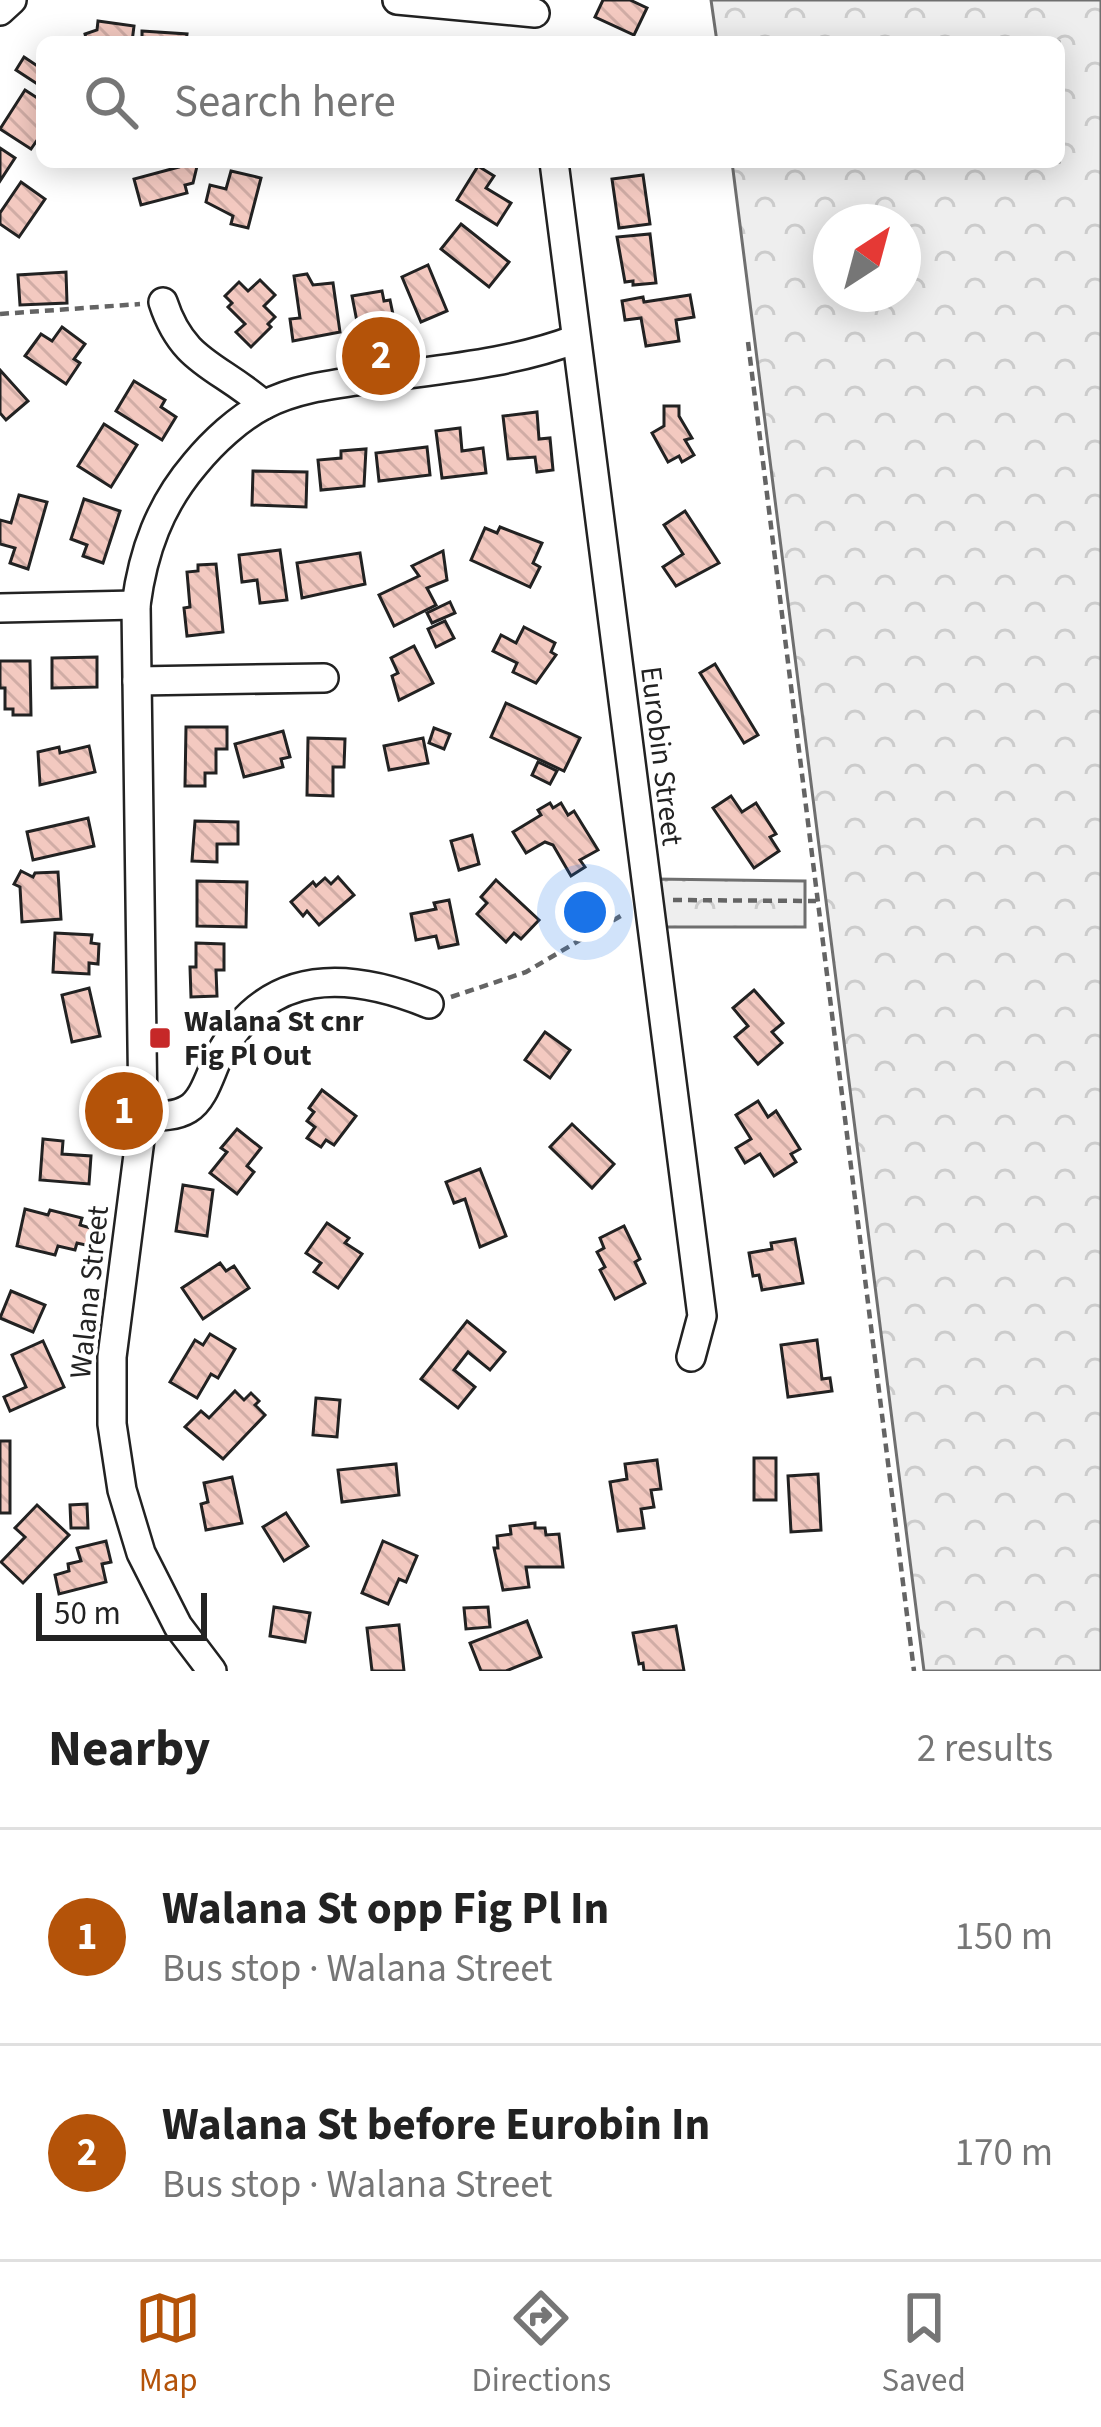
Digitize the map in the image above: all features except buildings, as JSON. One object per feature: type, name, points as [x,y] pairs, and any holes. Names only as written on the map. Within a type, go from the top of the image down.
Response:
[{"type":"street","points":[[0,11],[12,0]]},
{"type":"street","points":[[397,0],[534,6],[538,36]]},
{"type":"street","name":"Eurobin Street","points":[[555,168],[702,1316],[691,1357]]},
{"type":"street","points":[[163,302],[182,345],[236,380],[264,405]]},
{"type":"street","name":"Walana Street","points":[[212,1671],[178,1626],[141,1553],[114,1454],[112,1357],[143,1116],[136,604],[143,558],[166,502],[206,450],[264,405],[324,386],[524,356],[576,339]]},
{"type":"street","points":[[0,608],[136,604]]},
{"type":"street","points":[[137,681],[324,678]]},
{"type":"street","points":[[143,1116],[188,1109],[199,1099],[231,1034],[267,1002],[294,989],[323,981],[356,980],[429,1004]]},
{"type":"path","points":[[0,314],[163,302]]},
{"type":"path","points":[[748,342],[914,1671]]},
{"type":"path","points":[[429,1004],[526,972],[647,900],[816,901]]},
{"type":"green space","points":[[711,0],[1101,0],[1101,1671],[924,1671],[733,168],[1065,168],[1065,36],[716,36]]},
{"type":"green space","points":[[654,879],[805,881],[805,927],[662,927]]},
{"type":"place","name":"Walana St before Eurobin In","points":[[381,356]]},
{"type":"place","name":"Walana St cnr Fig Pl Out","points":[[160,1038]]},
{"type":"place","name":"Walana St opp Fig Pl In","points":[[124,1111]]}]
